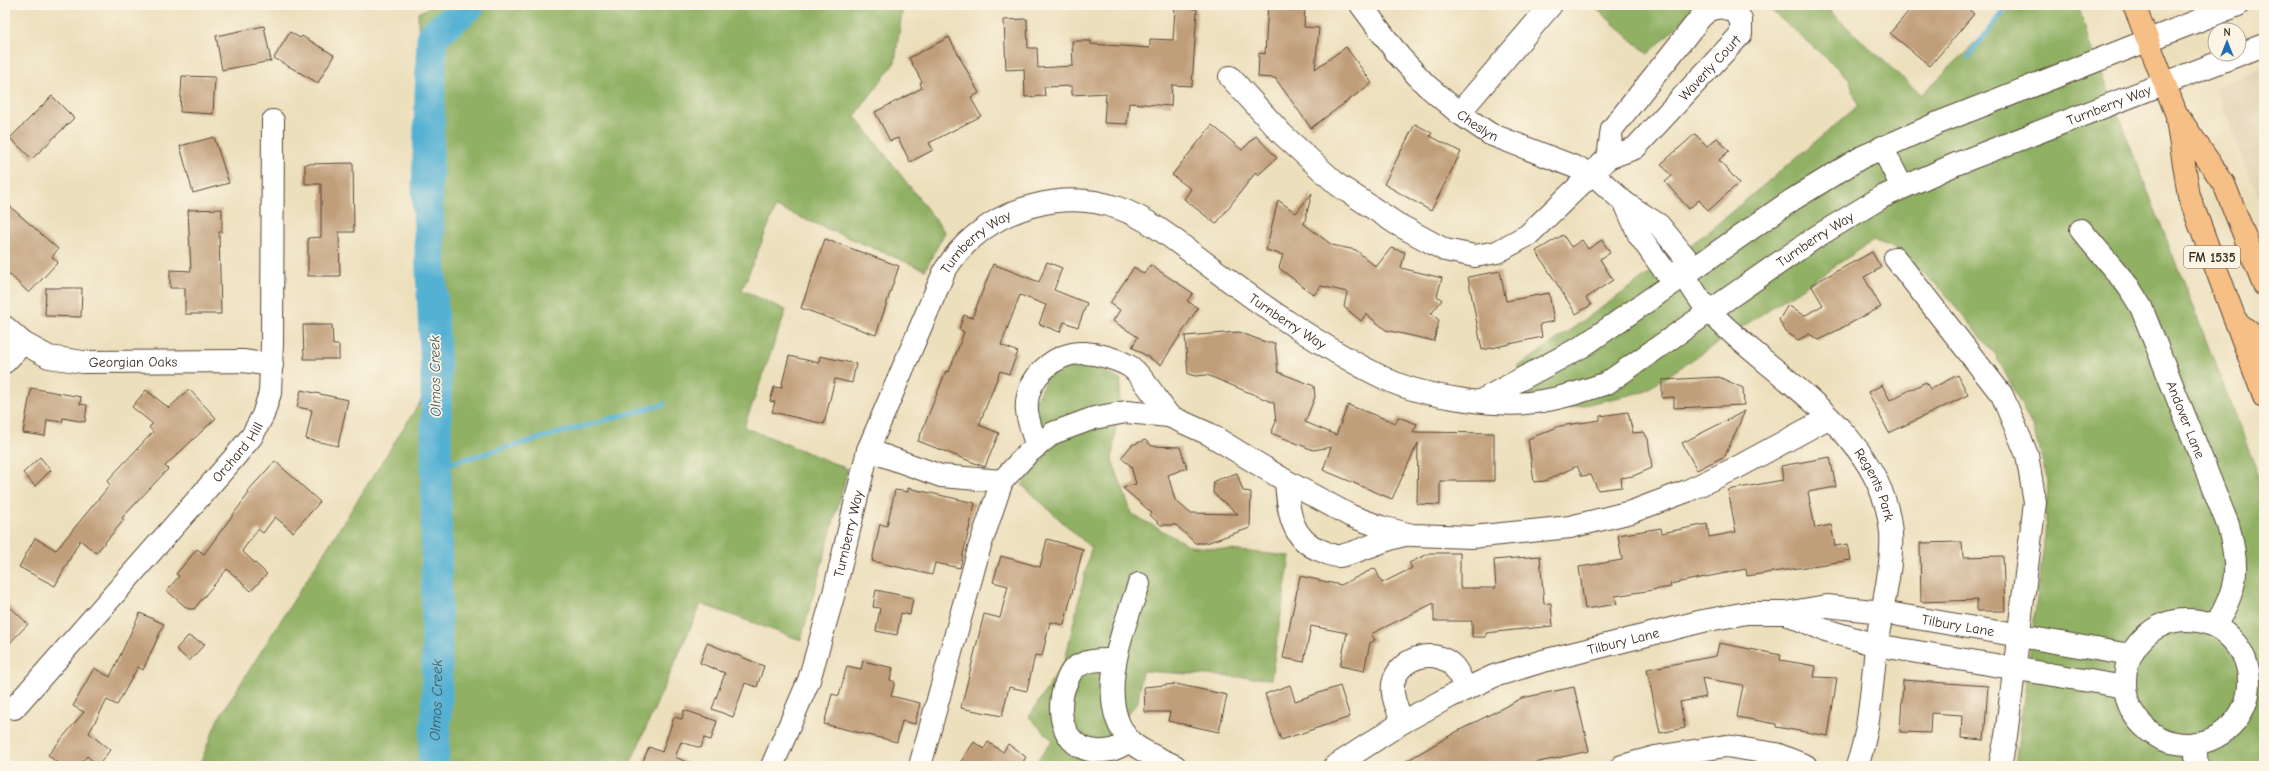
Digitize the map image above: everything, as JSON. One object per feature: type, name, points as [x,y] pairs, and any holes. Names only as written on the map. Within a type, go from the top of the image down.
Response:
[{"type":"main road","name":"FM 1535","points":[[2134,5],[2176,113],[2224,184],[2264,285]]},
{"type":"main road","name":"FM 1535","points":[[2176,113],[2189,196],[2264,397]]},
{"type":"main road","points":[[2236,321],[2264,344]]},
{"type":"street","points":[[1459,113],[1551,5]]},
{"type":"street","points":[[1479,401],[1583,346],[1792,200],[1862,157],[1882,147],[2147,40],[2238,5]]},
{"type":"street","name":"Waverly Court","points":[[1230,77],[1282,134],[1338,185],[1397,224],[1445,250],[1475,256],[1503,248],[1528,235],[1608,158],[1635,148],[1737,41],[1741,34],[1741,19],[1734,10],[1720,7],[1708,10],[1701,17],[1612,129],[1608,158]]},
{"type":"street","name":"Cheslyn","points":[[1371,9],[1399,56],[1426,85],[1459,113],[1490,134],[1593,174],[1626,203],[1639,235],[1664,270],[1684,275]]},
{"type":"street","name":"Turnberry Way","points":[[772,766],[810,680],[834,593],[868,450],[945,270],[961,249],[993,222],[1014,210],[1048,202],[1081,201],[1118,208],[1151,224],[1282,318],[1389,380],[1420,391],[1479,401],[1532,403],[1570,396],[1607,383],[1816,237],[1902,187],[2264,45]]},
{"type":"street","name":"Orchard Hill","points":[[14,708],[252,436],[263,415],[270,393],[272,365],[273,121]]},
{"type":"street","points":[[1882,147],[1902,187]]},
{"type":"street","name":"Andover Lane","points":[[2080,230],[2128,286],[2141,307],[2228,525],[2235,559],[2235,576],[2232,594],[2215,626]]},
{"type":"street","points":[[1895,258],[2002,396],[2027,455],[2035,502],[2016,670],[2000,766]]},
{"type":"street","name":"Regents Park","points":[[1684,275],[1709,312],[1843,430],[1863,457],[1878,482],[1888,512],[1891,534],[1890,557],[1876,645],[1868,720],[1862,753],[1857,766]]},
{"type":"street","name":"Georgian Oaks","points":[[5,327],[23,343],[49,357],[83,362],[243,361],[272,365]]},
{"type":"street","points":[[5,362],[23,343]]},
{"type":"street","points":[[1036,446],[1027,411],[1032,382],[1044,368],[1062,357],[1084,353],[1106,357],[1130,366],[1169,416]]},
{"type":"street","points":[[920,766],[979,549],[1002,482],[1036,446],[1053,433],[1094,418],[1126,412],[1169,416],[1209,434],[1286,481],[1351,516],[1381,527],[1412,535]]},
{"type":"street","points":[[1286,481],[1289,515],[1301,538],[1319,550],[1338,557],[1388,538],[1412,535],[1472,537],[1555,529],[1570,527],[1631,512],[1687,491],[1736,468],[1828,418]]},
{"type":"street","points":[[868,450],[941,476],[1002,482]]},
{"type":"street","points":[[1139,584],[1119,639],[1114,660],[1114,713],[1130,741],[1175,766]]},
{"type":"street","name":"Tilbury Lane","points":[[1335,766],[1404,722],[1494,676],[1543,661],[1703,621],[1747,613],[1785,613],[1827,606],[1882,612],[2130,656]]},
{"type":"street","name":"Tilbury Lane","points":[[1785,613],[1822,629],[1876,645],[2016,670],[2125,687]]},
{"type":"street","points":[[2176,620],[2196,620],[2215,626],[2231,637],[2243,653],[2249,672],[2249,692],[2242,710],[2231,726],[2214,738],[2195,744],[2175,743],[2156,736],[2140,724],[2130,707],[2125,687],[2125,671],[2130,656],[2141,639],[2152,631],[2176,620]]},
{"type":"street","points":[[1404,722],[1393,698],[1393,684],[1398,670],[1410,659],[1427,656],[1445,660],[1454,667],[1466,689]]},
{"type":"street","points":[[1114,660],[1090,660],[1075,667],[1067,679],[1061,699],[1061,717],[1067,736],[1081,748],[1098,751],[1112,750],[1130,741]]},
{"type":"street","points":[[2195,744],[2198,766]]},
{"type":"street","points":[[1622,766],[1655,757],[1726,746],[1776,754],[1806,766]]},
{"type":"shaded area","points":[[2264,68],[2264,213],[2215,87]]},
{"type":"green space","points":[[434,5],[903,5],[895,62],[855,116],[945,232],[925,270],[776,207],[742,290],[786,310],[744,427],[848,469],[801,640],[701,604],[629,766],[199,766],[218,719],[422,399],[418,13]]},
{"type":"green space","points":[[1592,5],[1699,5],[1648,54]]},
{"type":"green space","points":[[1765,5],[1823,5],[1921,95],[2015,5],[2078,5],[2090,43],[2264,489],[2264,766],[2015,766],[2045,536],[2048,481],[2033,428],[1996,355],[1942,290],[1893,247],[1873,241],[1643,392],[1539,415],[1518,367],[1704,235],[1858,106],[1849,78]]},
{"type":"green space","points":[[1085,363],[1121,380],[1112,460],[1132,514],[1190,546],[1290,556],[1271,679],[1142,671],[1138,702],[1081,766],[1032,766],[1053,741],[1029,717],[1065,660],[1091,548],[1022,485],[1044,457],[1034,404],[1049,373]]},
{"type":"building","points":[[1268,5],[1305,5],[1304,27],[1319,28],[1315,69],[1346,47],[1372,83],[1311,128],[1275,78],[1258,77],[1259,53],[1265,54]]},
{"type":"building","points":[[1914,5],[1964,5],[1974,14],[1930,66],[1890,33]]},
{"type":"building","points":[[1175,8],[1197,9],[1192,86],[1172,85],[1171,106],[1129,103],[1127,124],[1104,123],[1106,93],[1072,95],[1072,86],[1044,87],[1045,96],[1025,97],[1024,69],[1006,70],[1004,20],[1027,19],[1028,48],[1037,48],[1038,68],[1073,66],[1072,41],[1091,41],[1091,44],[1150,48],[1150,39],[1173,40]]},
{"type":"building","points":[[264,26],[271,61],[222,70],[216,36]]},
{"type":"building","points":[[290,32],[300,38],[302,36],[334,55],[318,83],[274,58]]},
{"type":"building","points":[[949,37],[979,93],[971,98],[981,116],[929,143],[933,150],[910,162],[898,138],[890,141],[875,112],[922,88],[920,83],[922,82],[909,58]]},
{"type":"building","points":[[182,76],[215,77],[213,114],[180,112]]},
{"type":"building","points":[[52,96],[74,118],[32,159],[10,138]]},
{"type":"building","points":[[1415,124],[1432,133],[1430,136],[1461,152],[1431,211],[1384,184]]},
{"type":"building","points":[[1212,125],[1242,150],[1256,136],[1277,158],[1258,175],[1256,172],[1216,224],[1184,199],[1191,189],[1172,175]]},
{"type":"building","points":[[1695,134],[1707,146],[1717,138],[1729,151],[1719,160],[1739,183],[1708,211],[1699,200],[1689,209],[1665,182],[1672,176],[1661,164]]},
{"type":"building","points":[[214,137],[229,183],[193,193],[180,146]]},
{"type":"building","points":[[353,163],[354,232],[339,232],[340,276],[308,276],[308,238],[321,237],[321,184],[305,184],[305,164]]},
{"type":"building","points":[[1312,193],[1304,224],[1332,245],[1356,250],[1376,267],[1391,248],[1405,252],[1401,268],[1442,278],[1437,296],[1442,300],[1431,314],[1439,320],[1434,341],[1386,330],[1366,314],[1361,321],[1344,307],[1347,292],[1321,286],[1314,295],[1279,268],[1283,255],[1266,250],[1278,200],[1296,213]]},
{"type":"building","points":[[5,202],[58,249],[52,257],[58,262],[29,293],[5,270]]},
{"type":"building","points":[[222,209],[222,232],[219,232],[221,314],[185,314],[185,288],[170,288],[170,270],[191,271],[188,210]]},
{"type":"building","points":[[1563,235],[1571,247],[1582,240],[1588,249],[1602,240],[1610,253],[1600,259],[1613,280],[1586,298],[1591,305],[1576,314],[1536,251]]},
{"type":"building","points":[[825,239],[899,266],[876,335],[801,308]]},
{"type":"building","points":[[1872,252],[1881,268],[1864,277],[1881,307],[1819,340],[1809,334],[1798,340],[1786,332],[1779,320],[1788,305],[1804,316],[1823,305],[1811,285]]},
{"type":"building","points":[[1047,262],[1062,268],[1054,290],[1087,303],[1078,327],[1064,322],[1060,332],[1039,324],[1046,305],[1020,295],[1001,345],[1018,352],[1009,374],[1000,371],[979,425],[999,433],[985,467],[918,441],[946,371],[949,372],[964,332],[959,329],[964,315],[972,318],[993,264],[1039,282]]},
{"type":"building","points":[[1150,265],[1193,293],[1187,301],[1198,308],[1161,365],[1132,347],[1138,337],[1113,321],[1120,310],[1110,303],[1134,267],[1144,274]]},
{"type":"building","points":[[1500,271],[1506,301],[1549,293],[1554,321],[1540,324],[1542,337],[1482,350],[1468,277]]},
{"type":"building","points":[[46,288],[82,288],[81,317],[45,316]]},
{"type":"building","points":[[303,325],[332,325],[333,345],[339,345],[339,359],[304,359]]},
{"type":"building","points":[[1239,332],[1268,343],[1275,343],[1278,372],[1314,386],[1315,397],[1305,422],[1336,435],[1348,405],[1396,423],[1398,417],[1417,424],[1413,432],[1494,433],[1494,481],[1440,481],[1440,505],[1417,504],[1418,443],[1392,499],[1323,470],[1331,447],[1313,450],[1271,433],[1276,422],[1274,403],[1207,375],[1195,376],[1188,374],[1185,336]]},
{"type":"building","points":[[789,356],[819,363],[820,356],[856,364],[852,383],[835,379],[824,424],[772,412],[775,402],[770,401],[774,387],[781,388]]},
{"type":"building","points":[[1958,375],[1968,395],[1889,433],[1868,392],[1882,385],[1890,400],[1926,382],[1930,389]]},
{"type":"building","points":[[1719,377],[1743,388],[1744,405],[1674,408],[1674,397],[1662,398],[1662,380]]},
{"type":"building","points":[[31,388],[81,397],[80,404],[87,405],[85,422],[63,418],[62,422],[47,420],[45,436],[23,433]]},
{"type":"building","points":[[189,389],[216,418],[165,466],[168,469],[122,518],[124,520],[96,553],[80,540],[55,586],[19,567],[35,538],[56,550],[110,485],[107,481],[153,432],[149,427],[153,424],[132,407],[146,390],[169,408]]},
{"type":"building","points":[[301,390],[348,400],[338,446],[306,439],[312,410],[297,407]]},
{"type":"building","points":[[1745,411],[1725,456],[1697,470],[1682,443]]},
{"type":"building","points":[[1628,412],[1633,433],[1644,432],[1648,439],[1652,468],[1633,476],[1621,478],[1622,487],[1598,490],[1591,475],[1582,476],[1577,466],[1545,481],[1534,482],[1528,439],[1560,426],[1600,420],[1600,416]]},
{"type":"building","points":[[1145,440],[1152,446],[1180,447],[1187,468],[1168,475],[1175,500],[1190,513],[1238,514],[1213,493],[1214,481],[1237,473],[1243,491],[1251,492],[1250,528],[1206,543],[1195,543],[1176,525],[1161,525],[1150,515],[1152,513],[1123,488],[1136,484],[1131,466],[1121,458],[1132,445]]},
{"type":"building","points":[[40,457],[51,470],[35,486],[23,473]]},
{"type":"building","points":[[1830,457],[1836,487],[1808,492],[1815,528],[1831,525],[1835,546],[1848,544],[1851,560],[1747,576],[1746,569],[1670,584],[1671,587],[1615,596],[1617,604],[1585,609],[1579,567],[1622,560],[1618,535],[1661,528],[1662,533],[1707,524],[1709,537],[1736,532],[1728,490],[1783,480],[1781,466]]},
{"type":"building","points":[[275,461],[320,502],[293,532],[275,517],[263,533],[258,529],[242,551],[267,574],[251,591],[227,569],[194,609],[188,609],[167,591],[179,576],[176,574],[197,549],[204,554],[249,493],[247,492]]},
{"type":"building","points":[[908,488],[975,503],[960,568],[935,563],[932,575],[872,561],[880,524],[887,526],[895,490],[908,492]]},
{"type":"building","points":[[1047,539],[1083,549],[1064,625],[1050,622],[1042,656],[1035,655],[1027,691],[1009,687],[1002,716],[961,708],[984,614],[1000,618],[1008,586],[993,582],[1001,556],[1040,567]]},
{"type":"building","points":[[1962,542],[1963,557],[2003,556],[2005,611],[1977,611],[1977,600],[1921,602],[1920,543]]},
{"type":"building","points":[[1430,553],[1460,553],[1460,588],[1496,588],[1494,560],[1540,556],[1544,604],[1551,603],[1553,626],[1486,633],[1486,637],[1472,637],[1472,621],[1434,621],[1434,603],[1371,634],[1375,640],[1370,643],[1364,671],[1340,666],[1347,633],[1311,626],[1304,662],[1283,658],[1300,576],[1341,585],[1375,568],[1382,583],[1412,568],[1409,563]]},
{"type":"building","points":[[876,590],[913,598],[910,615],[901,613],[897,635],[876,631],[880,608],[873,607]]},
{"type":"building","points":[[5,602],[28,624],[5,648]]},
{"type":"building","points":[[140,613],[164,624],[143,670],[138,667],[117,705],[107,700],[89,733],[110,750],[98,766],[87,756],[79,766],[61,766],[48,755],[84,712],[73,706],[94,668],[110,677]]},
{"type":"building","points":[[188,636],[205,644],[189,661],[176,649]]},
{"type":"building","points":[[707,643],[764,666],[757,687],[745,683],[733,717],[712,709],[725,673],[700,663]]},
{"type":"building","points":[[1719,643],[1781,655],[1780,660],[1816,666],[1814,677],[1837,678],[1828,736],[1776,727],[1776,724],[1737,717],[1743,685],[1702,678],[1706,697],[1680,702],[1685,728],[1660,733],[1647,669],[1716,656]]},
{"type":"building","points":[[863,661],[893,668],[890,680],[895,682],[891,696],[920,703],[915,724],[902,721],[897,742],[824,724],[832,694],[839,696],[847,666],[861,669]]},
{"type":"building","points":[[1903,680],[1988,686],[1984,740],[1961,738],[1962,715],[1931,713],[1930,733],[1900,732]]},
{"type":"building","points":[[1176,684],[1227,695],[1219,732],[1168,721],[1170,712],[1145,712],[1144,687]]},
{"type":"building","points":[[1290,685],[1295,701],[1340,686],[1350,717],[1281,740],[1265,694]]},
{"type":"building","points":[[1574,687],[1589,751],[1521,766],[1398,766],[1456,732],[1522,698]]},
{"type":"building","points":[[684,710],[717,721],[711,740],[704,738],[701,748],[681,742],[675,757],[696,766],[641,766],[649,747],[662,752],[674,717],[682,719]]},
{"type":"building","points":[[974,742],[984,749],[988,742],[1003,752],[1008,744],[1026,757],[1021,765],[1023,766],[958,766]]},
{"type":"waterway","name":"Olmos Creek","points":[[433,766],[437,700],[436,374],[427,189],[432,36],[470,5]]},
{"type":"waterway","points":[[1969,56],[2008,5]]},
{"type":"waterway","points":[[436,467],[664,404]]}]
